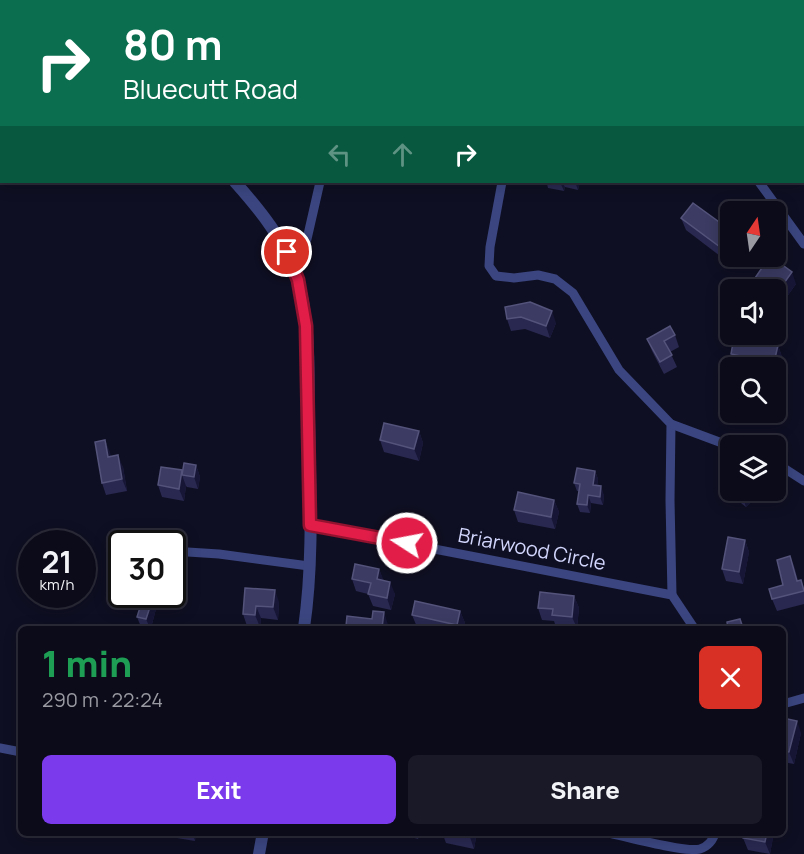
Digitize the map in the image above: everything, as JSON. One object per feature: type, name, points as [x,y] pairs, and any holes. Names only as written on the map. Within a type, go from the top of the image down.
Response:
[{"type":"street","points":[[236,183],[250,198],[278,237],[293,267],[303,300],[307,340],[310,525],[304,626]]},
{"type":"street","points":[[293,267],[308,239],[320,183]]},
{"type":"street","points":[[502,183],[490,247],[489,266],[496,276],[514,278],[538,275],[555,279],[573,293],[619,370],[671,424],[720,442]]},
{"type":"street","points":[[760,183],[804,244]]},
{"type":"street","points":[[671,424],[672,595],[693,626]]},
{"type":"street","points":[[786,469],[804,481]]},
{"type":"street","name":"Briarwood Circle","points":[[310,525],[672,595]]},
{"type":"street","points":[[186,552],[309,566]]},
{"type":"street","points":[[786,703],[804,698]]},
{"type":"street","points":[[0,748],[18,751]]},
{"type":"street","points":[[259,854],[262,836]]},
{"type":"street","points":[[626,836],[700,849],[709,844],[715,836]]},
{"type":"building","points":[[693,203],[720,223],[720,247],[681,218]]},
{"type":"building","points":[[762,267],[785,267],[792,272],[786,280],[755,278]]},
{"type":"building","points":[[530,302],[552,311],[546,326],[521,317],[507,319],[505,307]]},
{"type":"building","points":[[670,326],[675,335],[664,341],[672,355],[660,362],[647,339]]},
{"type":"building","points":[[733,345],[778,345],[775,357],[745,357],[731,354]]},
{"type":"building","points":[[384,423],[419,431],[414,449],[380,440]]},
{"type":"building","points":[[105,440],[108,457],[118,455],[122,479],[102,483],[95,442]]},
{"type":"building","points":[[184,463],[196,465],[194,477],[182,475]]},
{"type":"building","points":[[161,467],[182,470],[179,489],[158,485]]},
{"type":"building","points":[[577,468],[595,471],[593,485],[601,486],[600,497],[588,495],[587,505],[577,504],[580,484],[574,483]]},
{"type":"building","points":[[518,492],[554,500],[551,517],[514,510]]},
{"type":"building","points":[[728,537],[745,540],[739,572],[722,569]]},
{"type":"building","points":[[790,556],[797,581],[801,580],[804,591],[772,599],[769,589],[783,585],[777,560]]},
{"type":"building","points":[[355,564],[379,569],[377,579],[390,582],[387,598],[368,594],[371,583],[352,579]]},
{"type":"building","points":[[245,588],[275,590],[273,607],[256,606],[255,615],[243,614]]},
{"type":"building","points":[[540,592],[574,596],[572,617],[552,615],[553,609],[538,608]]},
{"type":"building","points":[[415,601],[460,611],[457,625],[412,615]]},
{"type":"building","points":[[140,608],[150,608],[146,619],[137,617]]},
{"type":"building","points":[[373,611],[384,612],[382,626],[346,626],[347,616],[372,619]]},
{"type":"building","points":[[740,619],[742,626],[728,626],[727,622]]},
{"type":"building","points":[[786,719],[797,721],[789,752],[786,752]]},
{"type":"building","points":[[743,836],[766,836],[765,842],[743,838]]},
{"type":"route","points":[[287,252],[298,280],[306,326],[310,525],[407,543]]}]
